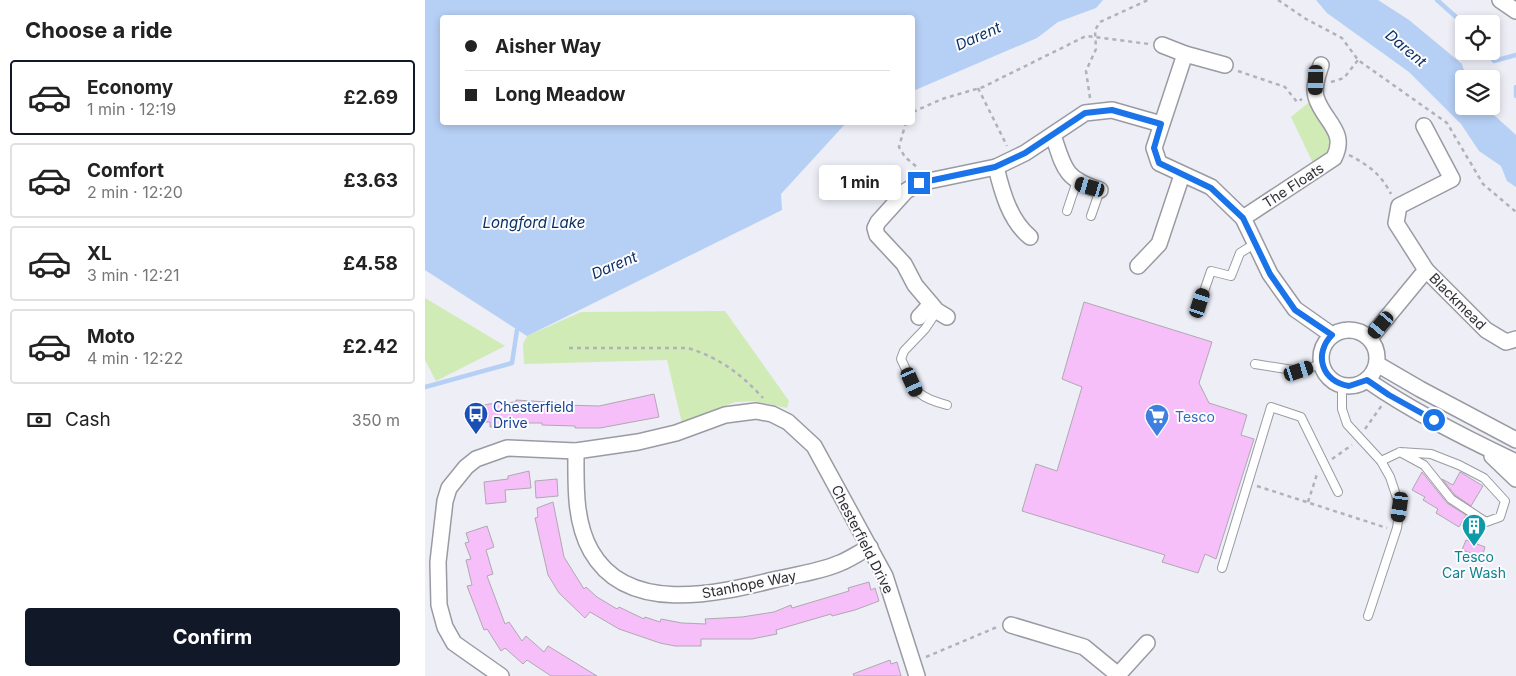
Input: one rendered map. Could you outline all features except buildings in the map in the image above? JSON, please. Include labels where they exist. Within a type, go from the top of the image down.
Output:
[{"type":"street","points":[[1500,0],[1516,11]]},
{"type":"street","points":[[1161,45],[1225,65]]},
{"type":"street","points":[[1185,54],[1154,148],[1159,163],[1182,175],[1198,180],[1211,188],[1243,218],[1270,274],[1295,310],[1332,335]]},
{"type":"street","points":[[1321,65],[1316,80],[1316,96],[1340,139],[1339,149]]},
{"type":"street","points":[[919,317],[938,311],[915,285],[904,264],[877,235],[875,228],[882,216],[906,191],[930,179],[954,177],[995,167],[1053,135],[1085,113],[1112,110],[1161,124]]},
{"type":"street","points":[[1399,206],[1452,179],[1424,126]]},
{"type":"street","points":[[1053,135],[1063,165],[1077,181],[1100,190]]},
{"type":"street","name":"The Floats","points":[[1243,218],[1334,158],[1339,149]]},
{"type":"street","points":[[995,167],[1002,193],[1019,228],[1030,237]]},
{"type":"street","points":[[1138,266],[1164,246],[1182,175]]},
{"type":"street","name":"Blackmead","points":[[1399,206],[1397,223],[1426,270],[1486,330],[1507,342],[1516,339]]},
{"type":"street","name":"Blackmead","points":[[1370,338],[1426,270]]},
{"type":"street","points":[[1342,330],[1352,330],[1370,338],[1376,348],[1377,364],[1367,380],[1353,386],[1342,385],[1330,378],[1322,364],[1322,350],[1332,335],[1342,330]]},
{"type":"street","points":[[1377,364],[1516,440]]},
{"type":"street","points":[[1367,380],[1389,395],[1479,445],[1516,462]]},
{"type":"street","name":"Chesterfield Drive","points":[[501,676],[454,643],[445,627],[439,606],[438,584],[445,501],[449,488],[466,467],[476,459],[493,451],[507,448],[576,451],[676,433],[725,415],[743,411],[772,414],[800,431],[814,446],[885,576],[915,669]]},
{"type":"street","points":[[1479,445],[1516,478]]},
{"type":"street","name":"Stanhope Way","points":[[576,451],[576,491],[585,540],[605,569],[635,588],[649,592],[690,595],[737,589],[840,563],[870,547]]},
{"type":"street","points":[[1011,625],[1085,647],[1117,675],[1147,643]]},
{"type":"lane","points":[[1067,211],[1077,181]]},
{"type":"lane","points":[[1091,216],[1100,190]]},
{"type":"lane","points":[[1200,303],[1211,271],[1231,276],[1240,253],[1256,243]]},
{"type":"lane","points":[[938,311],[925,330],[904,351],[901,358],[917,393],[927,400],[947,405]]},
{"type":"lane","points":[[1255,364],[1299,371],[1322,364]]},
{"type":"lane","points":[[1342,385],[1342,409],[1347,424],[1381,461],[1390,478],[1400,507],[1396,531],[1369,616]]},
{"type":"lane","points":[[1222,568],[1271,407],[1301,417],[1338,492]]},
{"type":"lane","points":[[1381,461],[1400,452],[1431,454],[1459,464],[1483,478],[1505,500],[1500,517],[1486,522],[1451,499],[1424,465],[1400,452]]},
{"type":"path","points":[[1095,112],[1089,96],[1086,71],[1096,49],[1095,30],[1100,22],[1148,0]]},
{"type":"path","points":[[1225,65],[1285,87],[1297,102],[1316,96],[1327,84],[1344,78],[1358,60],[1342,38],[1306,19],[1278,0]]},
{"type":"path","points":[[915,111],[942,99],[978,88],[1086,36],[1161,45]]},
{"type":"path","points":[[978,88],[1013,158]]},
{"type":"path","points":[[905,125],[899,147],[905,157],[930,179]]},
{"type":"path","points":[[1339,149],[1369,165],[1384,180],[1399,206]]},
{"type":"path","points":[[569,348],[688,348],[726,364],[745,378],[767,402],[772,414]]},
{"type":"path","points":[[1248,483],[1396,531]]},
{"type":"path","points":[[915,669],[997,627],[1011,625]]},
{"type":"green space","points":[[1313,99],[1339,145],[1313,163],[1291,117]]},
{"type":"green space","points":[[425,298],[505,346],[436,381],[425,360]]},
{"type":"green space","points":[[725,311],[789,401],[787,408],[753,401],[735,402],[682,423],[667,360],[524,364],[523,344],[527,336],[581,312]]},
{"type":"water","name":"Longford Lake","points":[[425,0],[1103,0],[1096,8],[1058,22],[1037,38],[915,90],[915,15],[440,15],[440,125],[844,125],[781,194],[782,210],[527,336],[425,270]]},
{"type":"water","points":[[1316,0],[1378,0],[1409,20],[1462,64],[1464,70],[1455,70],[1455,115],[1494,115],[1516,135],[1516,187],[1507,181],[1501,166],[1479,151],[1461,124],[1409,72],[1327,13]]},
{"type":"waterway","points":[[1437,0],[1455,16]]},
{"type":"waterway","points":[[1500,59],[1516,55]]},
{"type":"waterway","points":[[1493,60],[1498,60]]},
{"type":"waterway","points":[[1516,87],[1516,96]]},
{"type":"waterway","name":"Darent","points":[[425,387],[512,363],[517,330]]},
{"type":"place","name":"Chesterfield Drive","points":[[476,435]]},
{"type":"place","name":"Tesco","points":[[1157,437]]},
{"type":"place","name":"Tesco Car Wash","points":[[1474,547]]},
{"type":"route","points":[[919,183],[930,179],[954,177],[995,167],[1025,153],[1085,113],[1112,110],[1161,124],[1154,148],[1159,163],[1182,175],[1198,180],[1211,188],[1243,218],[1270,274],[1295,310],[1332,335],[1324,345],[1321,355],[1324,371],[1330,378],[1342,385],[1349,386],[1367,380],[1389,395],[1434,420]]}]
